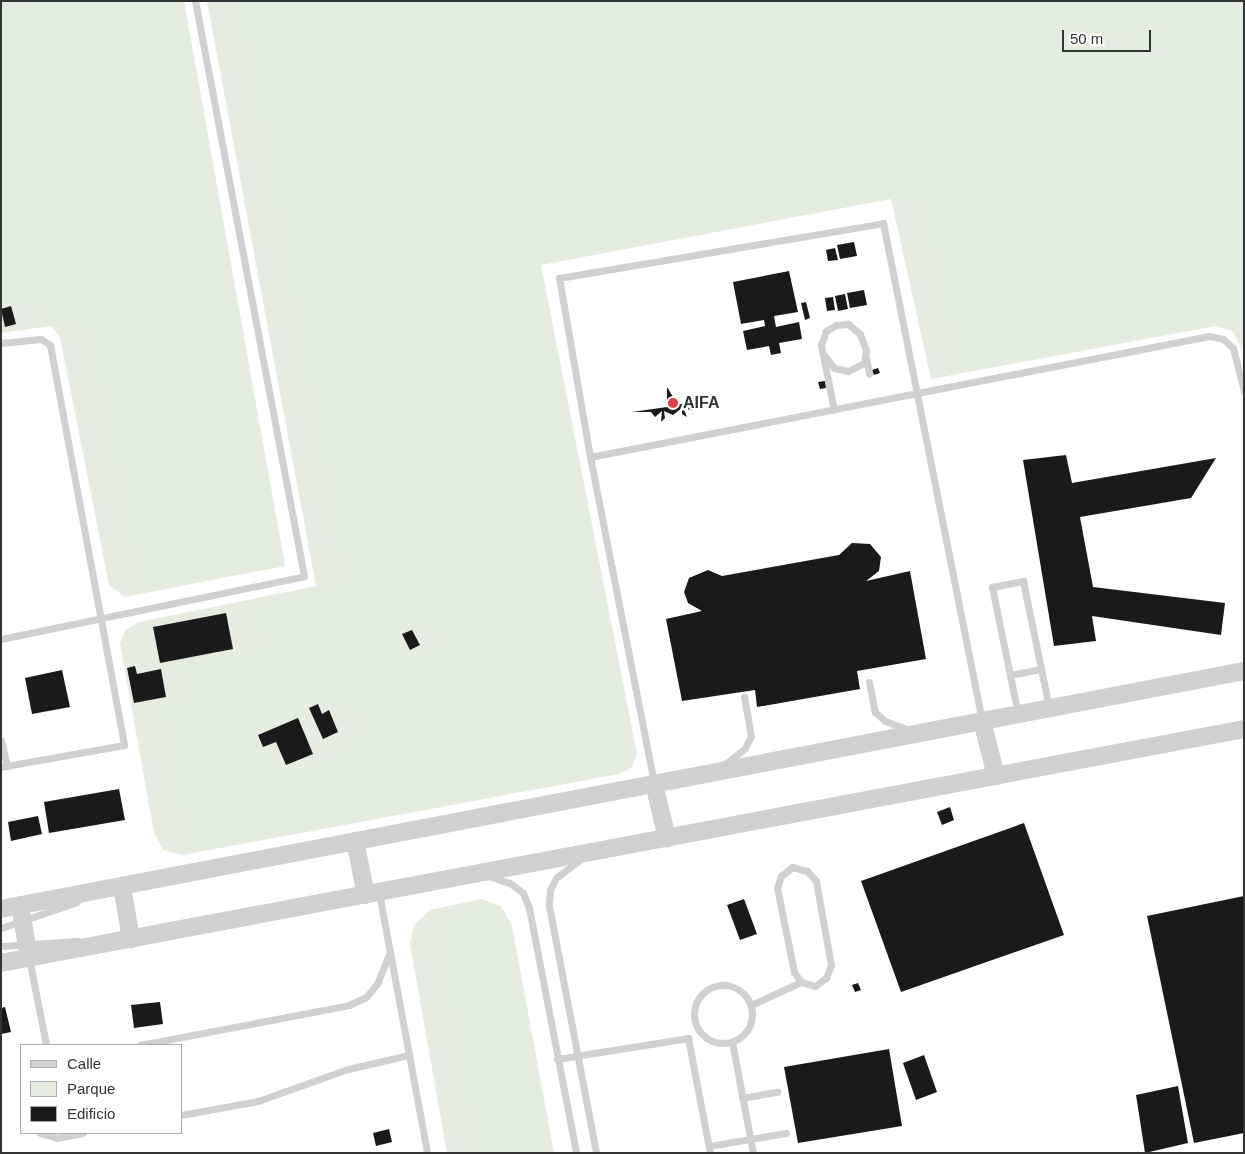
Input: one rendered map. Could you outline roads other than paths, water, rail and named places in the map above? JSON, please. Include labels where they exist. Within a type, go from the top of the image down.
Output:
[{"type":"street","points":[[1,909],[21,913],[122,886],[1244,671]]},
{"type":"street","points":[[982,722],[996,776]]},
{"type":"street","points":[[1,963],[28,951],[131,939],[1244,729]]},
{"type":"street","points":[[654,784],[667,838]]},
{"type":"street","points":[[356,841],[372,894]]},
{"type":"street","points":[[122,886],[131,939]]},
{"type":"street","points":[[21,913],[28,951]]},
{"type":"lane","points":[[1,639],[304,576],[194,1]]},
{"type":"lane","points":[[654,784],[590,457],[559,278],[883,223],[982,722]]},
{"type":"lane","points":[[834,410],[822,345],[826,331],[836,324],[848,324],[860,334],[869,374]]},
{"type":"lane","points":[[590,457],[1209,336],[1223,339],[1233,348],[1244,390]]},
{"type":"lane","points":[[1,343],[41,339],[50,345],[124,745],[4,766],[1,740]]},
{"type":"lane","points":[[824,355],[834,368],[842,371],[856,370],[866,357]]},
{"type":"lane","points":[[1019,714],[992,587],[1023,581],[1049,708]]},
{"type":"lane","points":[[1010,675],[1041,669]]},
{"type":"lane","points":[[869,682],[875,712],[885,721],[919,733]]},
{"type":"lane","points":[[715,772],[745,748],[751,736],[744,696]]},
{"type":"lane","points":[[592,852],[556,878],[550,890],[550,906],[596,1153]]},
{"type":"lane","points":[[751,1005],[802,982],[816,986],[826,978],[831,965],[816,881],[807,871],[792,868],[781,876],[777,888],[794,972],[802,982]]},
{"type":"lane","points":[[478,873],[510,883],[523,893],[529,908],[576,1153]]},
{"type":"lane","points":[[372,894],[390,952],[427,1153]]},
{"type":"lane","points":[[1,928],[21,913]]},
{"type":"lane","points":[[1,946],[28,951],[46,1044]]},
{"type":"lane","points":[[145,1044],[350,1005],[366,997],[377,984],[390,952]]},
{"type":"lane","points":[[714,986],[732,986],[747,996],[751,1005],[751,1023],[740,1038],[732,1042],[712,1041],[697,1027],[694,1008],[705,990],[714,986]]},
{"type":"lane","points":[[558,1059],[688,1038],[697,1027]]},
{"type":"lane","points":[[688,1038],[710,1149],[750,1139],[786,1133]]},
{"type":"lane","points":[[732,1042],[753,1153]]},
{"type":"lane","points":[[182,1115],[258,1101],[348,1069],[409,1054]]},
{"type":"lane","points":[[742,1098],[777,1092]]},
{"type":"lane","points":[[43,1134],[57,1138],[78,1134]]},
{"type":"place","name":"AIFA","points":[[673,403]]}]
